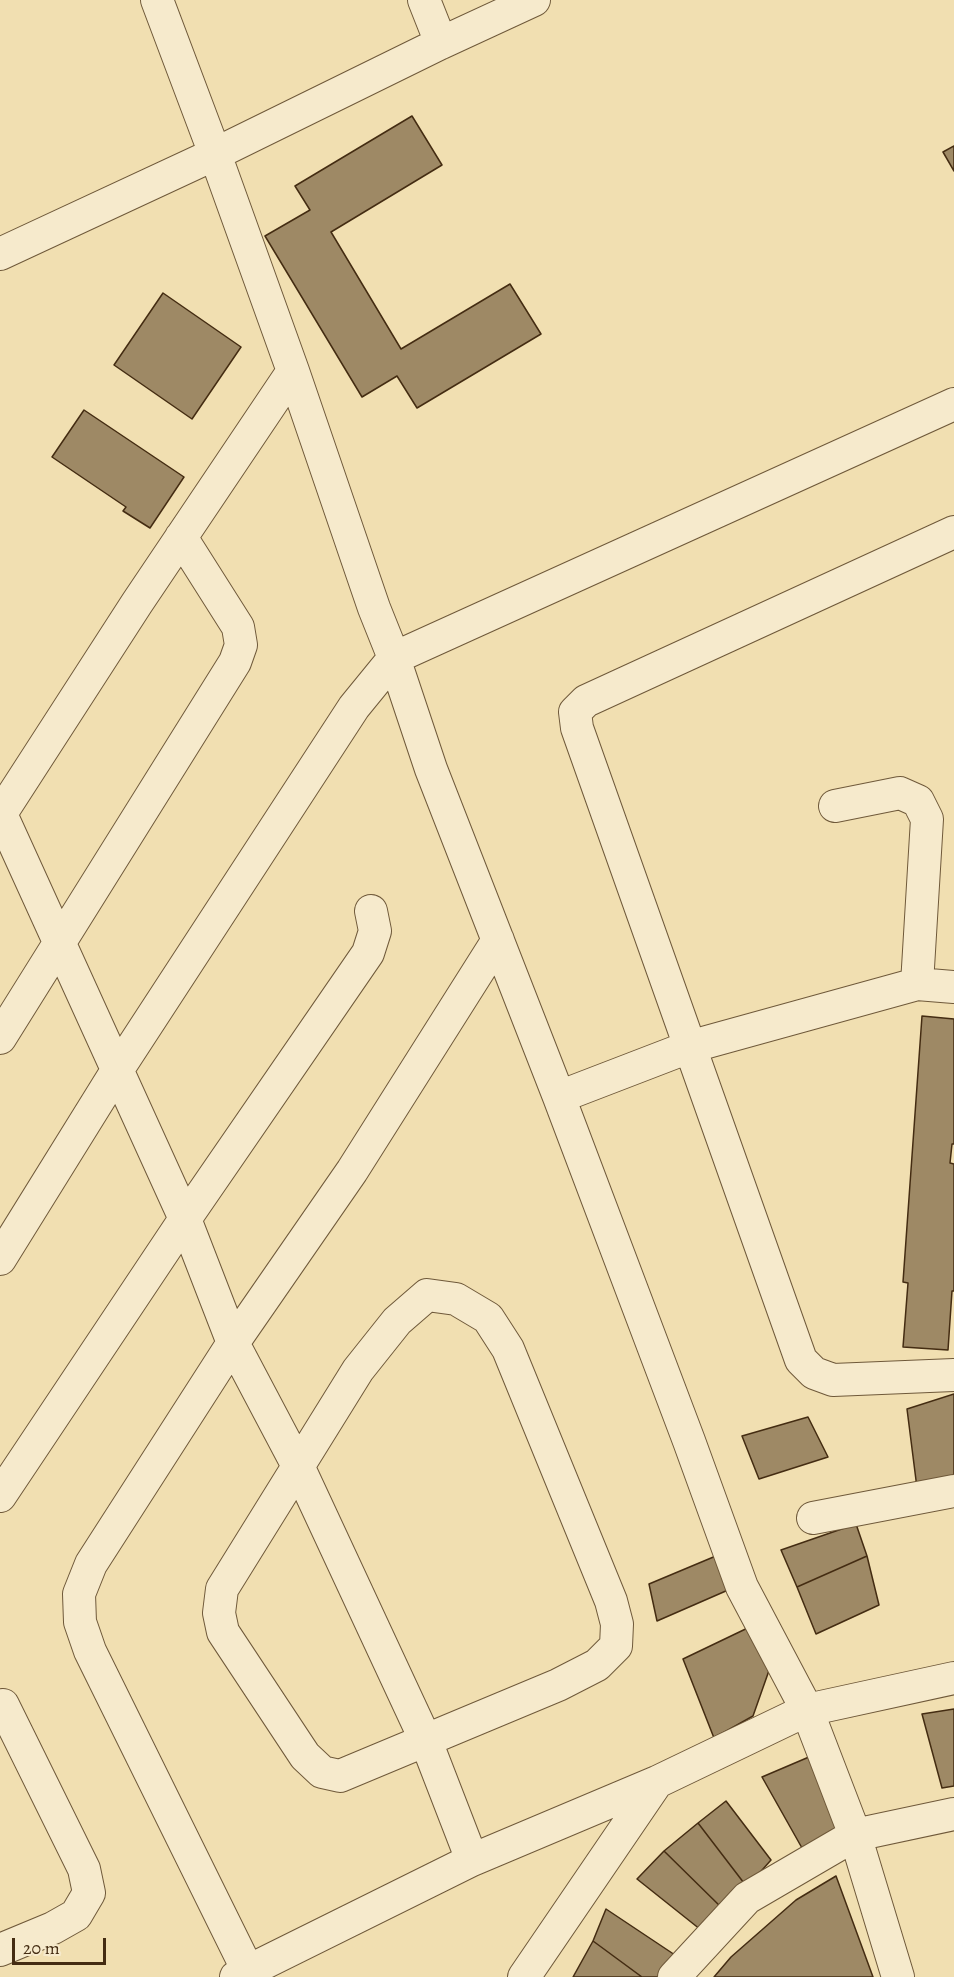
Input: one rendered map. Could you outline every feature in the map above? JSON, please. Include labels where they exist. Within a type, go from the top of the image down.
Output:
[{"type":"street","points":[[157,0],[293,371],[374,608],[394,658],[430,769],[559,1097],[742,1587],[807,1710],[855,1835],[898,1977]]},
{"type":"street","points":[[424,0],[441,44]]},
{"type":"street","points":[[0,254],[215,154],[534,0]]},
{"type":"street","points":[[293,371],[181,537],[0,814],[185,1218],[233,1343],[299,1468],[426,1741],[472,1860]]},
{"type":"street","points":[[0,1259],[118,1069],[354,707],[394,658],[954,404]]},
{"type":"street","points":[[954,532],[586,701],[575,712],[577,728],[801,1360],[814,1373],[833,1380],[954,1375]]},
{"type":"street","points":[[0,1038],[235,662],[241,645],[238,627],[181,537]]},
{"type":"street","points":[[835,806],[900,793],[918,801],[927,819],[917,984]]},
{"type":"street","points":[[0,1496],[185,1218],[368,953],[375,931],[371,911]]},
{"type":"street","points":[[498,939],[352,1171],[233,1343],[91,1564],[79,1594],[80,1622],[90,1652],[245,1975],[472,1860],[657,1782],[807,1710],[954,1678]]},
{"type":"street","points":[[559,1097],[689,1047],[917,984],[954,987]]},
{"type":"street","points":[[428,1295],[456,1299],[488,1318],[508,1349],[611,1601],[617,1624],[616,1646],[597,1665],[558,1685],[340,1776],[322,1772],[305,1756],[223,1632],[219,1613],[222,1589],[299,1468],[358,1370],[397,1321],[428,1295]]},
{"type":"street","points":[[813,1518],[954,1491]]},
{"type":"street","points":[[0,1950],[53,1928],[76,1915],[89,1893],[84,1869],[3,1705]]},
{"type":"street","points":[[524,1977],[657,1782]]},
{"type":"street","points":[[674,1977],[747,1899],[855,1835],[954,1814]]},
{"type":"building","points":[[412,116],[442,165],[331,232],[401,349],[510,284],[541,334],[417,408],[397,376],[362,397],[265,236],[310,210],[295,186]]},
{"type":"building","points":[[954,146],[954,171],[943,152]]},
{"type":"building","points":[[163,293],[241,347],[192,419],[114,365]]},
{"type":"building","points":[[84,410],[184,477],[150,528],[123,511],[126,507],[52,457]]},
{"type":"building","points":[[922,1016],[954,1019],[954,1144],[952,1144],[950,1163],[954,1164],[954,1291],[952,1291],[948,1350],[903,1347],[908,1283],[903,1282]]},
{"type":"building","points":[[954,1394],[954,1478],[917,1488],[907,1409]]},
{"type":"building","points":[[808,1417],[828,1457],[759,1479],[742,1436]]},
{"type":"building","points":[[856,1524],[867,1556],[797,1587],[781,1550]]},
{"type":"building","points":[[723,1553],[735,1587],[657,1621],[649,1584]]},
{"type":"building","points":[[867,1556],[879,1605],[816,1634],[797,1587]]},
{"type":"building","points":[[756,1624],[772,1662],[753,1716],[714,1738],[683,1659]]},
{"type":"building","points":[[954,1709],[954,1786],[942,1788],[922,1714]]},
{"type":"building","points":[[816,1754],[838,1829],[802,1848],[762,1777]]},
{"type":"building","points":[[726,1801],[771,1860],[747,1887],[698,1823]]},
{"type":"building","points":[[698,1823],[747,1887],[724,1910],[664,1851]]},
{"type":"building","points":[[664,1851],[724,1910],[701,1930],[637,1879]]},
{"type":"building","points":[[836,1876],[873,1977],[714,1977],[731,1957],[796,1900]]},
{"type":"building","points":[[606,1909],[675,1955],[659,1977],[642,1977],[593,1941]]},
{"type":"building","points":[[593,1941],[642,1977],[573,1977]]}]
